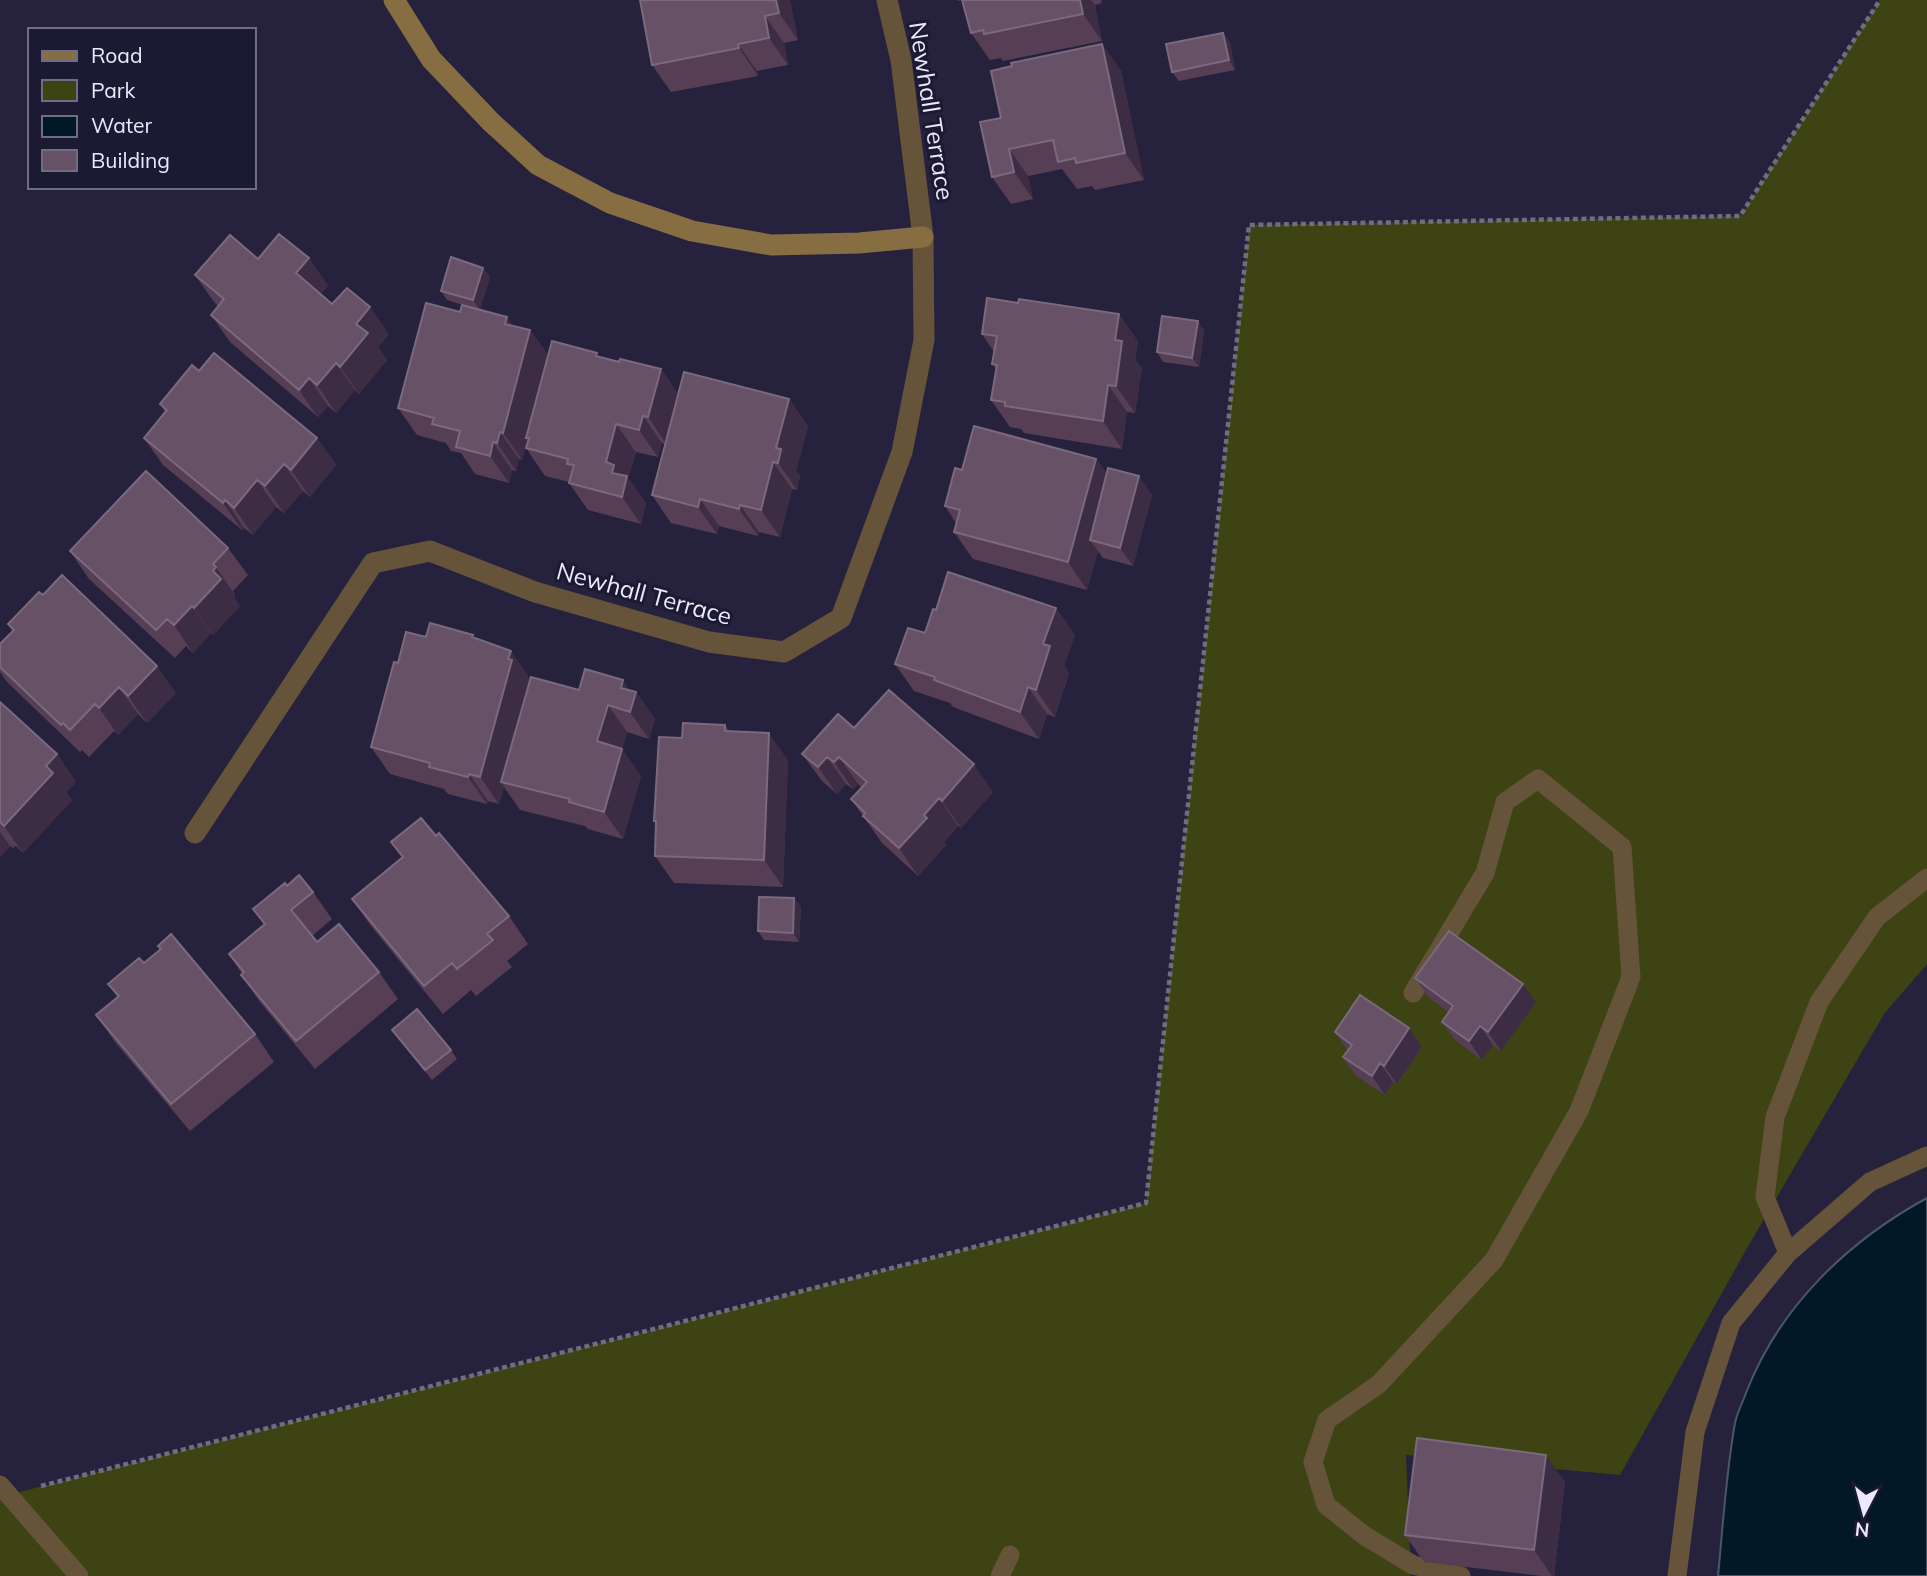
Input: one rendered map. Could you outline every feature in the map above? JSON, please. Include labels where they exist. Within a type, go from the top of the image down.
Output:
[{"type":"street","points":[[394,0],[431,59],[491,122],[538,165],[610,203],[692,230],[771,245],[859,243],[923,237]]},
{"type":"street","name":"Newhall Terrace","points":[[195,832],[373,562],[430,551],[535,592],[709,642],[784,652],[841,618],[902,452],[925,340],[923,237],[901,61],[887,0]]},
{"type":"lane","points":[[1413,993],[1485,873],[1505,802],[1538,779],[1622,847],[1631,977],[1579,1111],[1494,1260],[1380,1384],[1326,1420],[1313,1462],[1326,1506],[1365,1536],[1413,1565],[1461,1576]]},
{"type":"lane","points":[[1788,1253],[1765,1197],[1775,1116],[1819,1002],[1877,917],[1927,878]]},
{"type":"lane","points":[[1677,1576],[1695,1432],[1731,1323],[1788,1253],[1871,1182],[1927,1156]]},
{"type":"lane","points":[[4,1490],[79,1576]]},
{"type":"lane","points":[[1000,1576],[1010,1555]]},
{"type":"path","points":[[4,1490],[1146,1203],[1249,225],[1740,216],[1880,0]]},
{"type":"green space","points":[[1880,0],[1927,0],[1927,964],[1884,1014],[1746,1250],[1620,1475],[1406,1455],[1411,1576],[0,1576],[0,1497],[1146,1203],[1249,225],[1740,216]]},
{"type":"water","points":[[1927,1198],[1927,1576],[1718,1576],[1735,1423],[1760,1362],[1777,1332],[1819,1279],[1870,1235]]},
{"type":"building","points":[[640,0],[776,0],[779,13],[765,16],[769,38],[738,44],[739,48],[652,65]]},
{"type":"building","points":[[962,0],[1080,0],[1083,14],[984,34],[983,30],[971,33]]},
{"type":"building","points":[[1223,33],[1229,60],[1172,72],[1166,44]]},
{"type":"building","points":[[1102,44],[1125,153],[1076,163],[1075,158],[1058,162],[1053,140],[1009,149],[1014,172],[992,177],[980,122],[1001,118],[991,71],[1012,66],[1011,63]]},
{"type":"building","points":[[279,234],[309,258],[296,273],[332,304],[347,288],[370,307],[356,324],[368,333],[340,367],[336,363],[317,385],[309,378],[299,390],[211,315],[224,299],[195,275],[230,235],[258,259]]},
{"type":"building","points":[[451,257],[483,268],[473,300],[441,291]]},
{"type":"building","points":[[987,298],[1018,303],[1019,299],[1119,314],[1115,340],[1122,341],[1116,386],[1108,385],[1103,421],[1005,406],[1005,402],[991,400],[997,365],[992,364],[997,336],[982,334]]},
{"type":"building","points":[[426,303],[460,312],[462,305],[507,317],[505,324],[530,330],[503,433],[500,432],[497,443],[493,442],[490,456],[456,447],[460,431],[432,424],[434,418],[398,408]]},
{"type":"building","points":[[1162,316],[1198,321],[1192,358],[1157,352]]},
{"type":"building","points":[[552,341],[619,362],[620,359],[661,369],[648,417],[643,416],[639,430],[616,424],[606,462],[614,465],[612,473],[627,476],[622,497],[569,483],[574,465],[567,464],[568,459],[526,448],[529,438],[526,438]]},
{"type":"building","points":[[214,353],[317,438],[291,470],[284,464],[265,486],[257,480],[234,508],[225,500],[223,503],[144,438],[167,410],[160,404],[192,365],[199,371]]},
{"type":"building","points":[[684,372],[789,399],[776,448],[781,449],[778,463],[773,462],[761,510],[740,505],[739,509],[700,499],[698,507],[652,495]]},
{"type":"building","points":[[974,426],[1096,459],[1068,562],[954,532],[960,510],[945,506],[955,468],[962,470]]},
{"type":"building","points":[[1108,468],[1139,476],[1120,548],[1090,540]]},
{"type":"building","points":[[146,471],[228,548],[213,564],[216,567],[213,571],[221,579],[174,625],[167,619],[156,630],[70,551]]},
{"type":"building","points":[[948,572],[1056,608],[1043,644],[1050,646],[1036,690],[1028,687],[1020,712],[934,680],[935,677],[895,664],[908,628],[925,633],[933,609],[936,610]]},
{"type":"building","points":[[62,575],[157,666],[128,696],[119,687],[99,708],[95,704],[70,730],[63,723],[61,725],[0,667],[0,644],[14,630],[8,624],[39,592],[43,595]]},
{"type":"building","points":[[430,623],[473,635],[472,637],[511,651],[508,659],[512,660],[480,777],[469,774],[468,777],[429,767],[430,763],[371,747],[394,662],[398,663],[406,632],[426,637]]},
{"type":"building","points":[[585,669],[623,680],[621,688],[636,692],[630,712],[608,705],[597,741],[622,749],[604,812],[569,802],[570,799],[501,782],[531,677],[579,690]]},
{"type":"building","points":[[889,690],[974,764],[942,801],[939,798],[924,815],[927,818],[899,848],[863,816],[865,813],[851,799],[867,782],[839,757],[834,762],[827,757],[818,767],[802,754],[838,714],[854,728]]},
{"type":"building","points":[[0,702],[57,754],[46,766],[53,773],[4,826],[0,822]]},
{"type":"building","points":[[683,723],[725,725],[725,731],[769,733],[764,860],[655,856],[654,821],[659,737],[682,738]]},
{"type":"building","points":[[421,818],[436,836],[439,833],[509,916],[487,934],[493,940],[457,969],[452,963],[424,986],[352,899],[403,857],[391,842]]},
{"type":"building","points":[[299,875],[313,892],[291,910],[317,942],[339,924],[379,972],[296,1041],[241,975],[244,972],[229,954],[265,924],[253,909]]},
{"type":"building","points":[[759,897],[794,898],[793,933],[758,931]]},
{"type":"building","points":[[1449,931],[1523,984],[1488,1032],[1480,1026],[1469,1041],[1442,1022],[1453,1006],[1415,978]]},
{"type":"building","points":[[171,934],[255,1034],[171,1104],[96,1015],[119,996],[108,984],[139,958],[144,963],[161,949],[158,946]]},
{"type":"building","points":[[1360,995],[1409,1028],[1384,1066],[1380,1063],[1372,1076],[1343,1057],[1352,1045],[1335,1032]]},
{"type":"building","points":[[417,1009],[451,1050],[425,1070],[392,1030]]},
{"type":"building","points":[[1417,1438],[1546,1455],[1534,1550],[1405,1535]]}]
